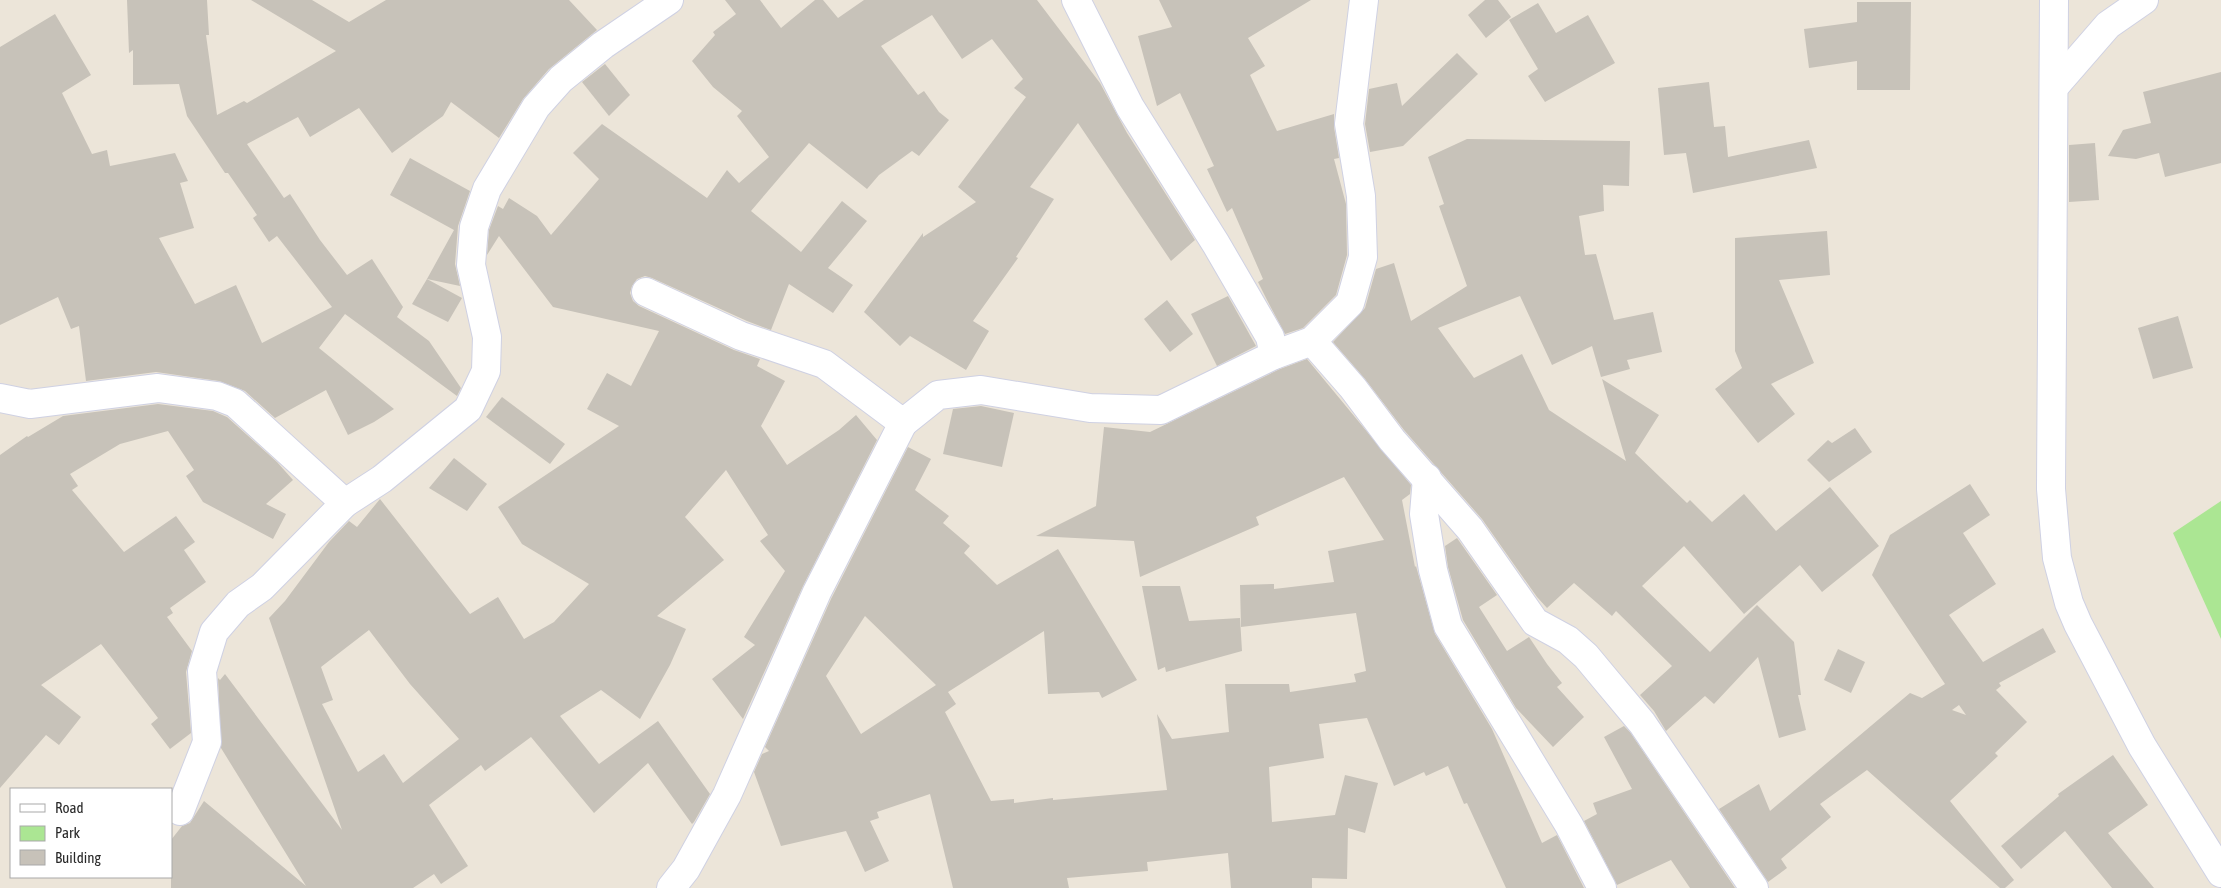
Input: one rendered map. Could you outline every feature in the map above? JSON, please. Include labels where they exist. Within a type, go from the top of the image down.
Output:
[{"type":"street","points":[[180,812],[207,742],[207,718],[202,694],[202,671],[214,632],[238,604],[262,587],[345,503],[382,479],[468,409],[486,371],[487,337],[471,265],[474,227],[487,189],[536,107],[561,79],[603,44],[670,0]]},
{"type":"street","points":[[1076,0],[1130,107],[1216,244],[1270,337],[1274,355]]},
{"type":"street","points":[[671,888],[686,869],[728,795],[817,592],[903,423],[938,395],[981,390],[1090,408],[1162,410],[1274,355],[1312,341],[1350,303],[1363,257],[1361,196],[1349,124],[1364,0]]},
{"type":"street","points":[[2054,0],[2055,86],[2051,489],[2056,558],[2069,603],[2104,676],[2142,746],[2221,873]]},
{"type":"street","points":[[2055,86],[2108,25],[2144,0]]},
{"type":"street","points":[[646,292],[741,336],[824,364],[903,423]]},
{"type":"street","points":[[1312,341],[1353,388],[1392,440],[1470,529],[1535,622],[1563,636],[1586,656],[1636,716],[1754,888]]},
{"type":"street","points":[[0,398],[30,404],[158,388],[217,396],[235,403],[345,503]]},
{"type":"street","points":[[1427,478],[1424,514],[1434,570],[1448,626],[1569,825],[1602,888]]},
{"type":"green space","points":[[2221,501],[2221,639],[2173,533]]},
{"type":"building","points":[[127,0],[207,0],[209,35],[206,35],[217,115],[244,101],[247,103],[336,51],[251,0],[312,0],[349,22],[386,0],[569,0],[597,30],[549,69],[523,99],[499,138],[451,102],[443,116],[392,153],[359,108],[310,137],[298,117],[247,144],[284,198],[290,194],[320,240],[347,275],[372,259],[403,307],[397,317],[429,341],[461,388],[457,396],[345,314],[319,348],[394,409],[348,435],[326,390],[275,418],[245,391],[219,381],[156,372],[86,381],[79,326],[71,329],[58,297],[0,325],[0,47],[55,14],[91,75],[62,93],[92,154],[107,150],[110,166],[175,153],[188,181],[180,183],[194,228],[159,238],[195,304],[236,285],[262,343],[332,307],[277,236],[269,242],[253,218],[257,215],[228,173],[225,173],[187,116],[179,84],[133,85],[133,50],[129,53]]},
{"type":"building","points":[[725,0],[760,0],[781,28],[815,0],[823,0],[838,18],[864,0],[1037,0],[1100,83],[1127,133],[1195,240],[1171,261],[1078,123],[1030,187],[1054,199],[1016,257],[1018,258],[973,321],[989,331],[966,370],[910,336],[900,346],[864,312],[923,233],[923,237],[976,202],[958,187],[1026,97],[1014,88],[1023,79],[992,39],[962,59],[932,15],[881,46],[918,95],[924,91],[939,112],[949,120],[919,156],[912,151],[879,175],[867,189],[809,143],[751,211],[801,252],[842,201],[867,221],[828,268],[853,285],[833,313],[789,284],[771,330],[645,276],[637,279],[630,293],[633,301],[639,306],[734,350],[760,359],[757,366],[785,381],[761,426],[787,465],[839,430],[856,415],[877,440],[803,586],[743,719],[712,679],[755,645],[744,637],[785,571],[760,541],[768,535],[726,470],[685,517],[724,560],[657,616],[686,629],[670,665],[640,719],[601,690],[560,716],[599,764],[658,721],[710,794],[694,822],[692,824],[648,763],[594,813],[531,737],[485,771],[481,765],[429,805],[468,866],[441,884],[434,874],[413,888],[171,888],[172,839],[182,826],[190,823],[204,801],[306,886],[221,748],[218,678],[220,680],[225,674],[342,830],[269,618],[285,601],[329,542],[349,521],[357,527],[380,499],[470,614],[498,597],[524,639],[554,622],[589,584],[522,544],[498,507],[619,426],[587,409],[607,373],[631,386],[659,331],[553,307],[499,236],[487,255],[489,230],[498,206],[503,209],[509,198],[537,216],[551,235],[599,179],[573,153],[602,124],[707,198],[727,170],[739,183],[769,157],[737,116],[742,111],[713,87],[692,61],[715,35],[713,32],[736,14]],"holes":[[[369,630],[410,684],[459,739],[403,783],[384,754],[358,772],[322,704],[333,700],[321,667]]]},
{"type":"building","points":[[1159,0],[1311,0],[1248,38],[1265,66],[1250,75],[1277,131],[1334,114],[1339,158],[1334,159],[1346,204],[1347,255],[1336,295],[1303,328],[1285,334],[1267,300],[1258,282],[1263,279],[1232,208],[1227,212],[1207,169],[1214,166],[1180,93],[1157,106],[1138,36],[1172,27]]},
{"type":"building","points":[[1485,0],[1498,0],[1511,17],[1486,38],[1468,15]]},
{"type":"building","points":[[1857,2],[1911,2],[1910,90],[1857,90],[1857,61],[1809,68],[1804,29],[1857,22]]},
{"type":"building","points":[[1538,3],[1556,33],[1588,15],[1615,63],[1545,102],[1528,76],[1538,69],[1509,20]]},
{"type":"building","points":[[1457,53],[1478,74],[1403,146],[1370,152],[1365,124],[1369,89],[1397,83],[1402,106]]},
{"type":"building","points":[[605,64],[630,95],[609,116],[582,82]]},
{"type":"building","points":[[2221,72],[2221,163],[2165,177],[2159,153],[2136,159],[2108,156],[2123,130],[2151,123],[2143,92]]},
{"type":"building","points":[[1709,82],[1714,127],[1725,126],[1728,157],[1809,140],[1817,168],[1693,193],[1686,153],[1664,155],[1658,88]]},
{"type":"building","points":[[1467,139],[1630,141],[1629,186],[1603,185],[1604,211],[1579,216],[1585,255],[1596,254],[1614,320],[1653,312],[1662,352],[1627,360],[1630,369],[1601,377],[1592,346],[1552,365],[1520,296],[1438,328],[1474,378],[1522,354],[1549,410],[1626,461],[1602,379],[1659,415],[1635,453],[1687,503],[1690,500],[1712,522],[1744,494],[1776,531],[1830,487],[1879,546],[1822,592],[1800,565],[1744,614],[1684,546],[1642,586],[1710,652],[1757,605],[1794,642],[1801,695],[1798,695],[1806,730],[1779,738],[1758,657],[1714,704],[1705,696],[1666,731],[1654,711],[1640,695],[1672,666],[1616,611],[1612,616],[1574,583],[1547,608],[1537,597],[1482,519],[1404,430],[1365,379],[1333,342],[1365,308],[1376,269],[1394,263],[1411,321],[1467,286],[1439,206],[1444,204],[1428,157]]},
{"type":"building","points":[[2095,143],[2099,200],[2069,202],[2069,145]]},
{"type":"building","points":[[410,158],[470,191],[458,226],[455,264],[460,286],[427,279],[454,230],[390,195]]},
{"type":"building","points":[[1827,231],[1830,275],[1779,280],[1814,363],[1771,384],[1795,414],[1758,443],[1715,389],[1742,368],[1735,351],[1735,238]]},
{"type":"building","points":[[427,279],[462,298],[448,322],[412,304]]},
{"type":"building","points":[[1228,296],[1256,346],[1217,366],[1191,314]]},
{"type":"building","points":[[1167,300],[1193,334],[1170,352],[1144,319]]},
{"type":"building","points":[[2178,316],[2193,368],[2153,379],[2138,328]]},
{"type":"building","points":[[1307,359],[1411,485],[1410,494],[1402,500],[1415,567],[1435,634],[1492,729],[1542,843],[1557,835],[1584,888],[1506,888],[1467,803],[1464,804],[1448,766],[1426,776],[1424,772],[1394,786],[1367,718],[1319,724],[1324,758],[1269,767],[1272,822],[1335,815],[1345,775],[1378,783],[1365,833],[1348,828],[1347,879],[1312,878],[1312,888],[1231,888],[1228,853],[1147,862],[1148,871],[1067,878],[1069,888],[953,888],[930,794],[877,812],[879,818],[870,821],[889,861],[865,872],[846,831],[781,846],[754,772],[762,754],[769,751],[765,747],[831,599],[908,447],[931,459],[915,490],[949,516],[943,523],[970,546],[964,553],[997,585],[1058,549],[1137,680],[1102,698],[1099,692],[1048,694],[1044,631],[948,692],[956,704],[945,712],[991,801],[1014,799],[1014,803],[1053,798],[1053,800],[1167,790],[1157,714],[1172,739],[1229,732],[1225,684],[1289,684],[1290,692],[1356,682],[1354,674],[1366,671],[1356,613],[1241,627],[1240,585],[1274,584],[1274,589],[1334,582],[1328,551],[1384,540],[1344,477],[1256,517],[1259,525],[1140,577],[1134,541],[1036,536],[1096,506],[1104,427],[1150,432],[1280,369]],"holes":[[[865,616],[936,685],[861,734],[826,676]]]},
{"type":"building","points":[[502,397],[565,444],[550,464],[486,417]]},
{"type":"building","points":[[158,404],[213,411],[227,417],[277,462],[293,480],[266,504],[286,514],[273,539],[203,502],[186,476],[194,470],[168,431],[120,444],[70,474],[78,486],[72,490],[124,552],[176,516],[195,542],[184,550],[206,582],[170,608],[173,613],[167,617],[192,651],[186,672],[191,733],[170,749],[151,724],[158,718],[101,644],[41,685],[81,717],[59,745],[46,735],[0,788],[0,455],[27,436],[63,416]]},
{"type":"building","points":[[981,406],[1014,413],[1002,467],[943,454],[953,409]]},
{"type":"building","points":[[1855,428],[1872,452],[1829,482],[1807,460],[1828,440],[1832,443]]},
{"type":"building","points":[[454,458],[487,484],[467,511],[429,488]]},
{"type":"building","points":[[1970,484],[1990,515],[1963,533],[1996,584],[1949,615],[1983,662],[2043,628],[2056,652],[1999,683],[2001,686],[1996,690],[2027,722],[1995,753],[1998,756],[1950,801],[2014,880],[2005,888],[2000,888],[1867,770],[1820,804],[1831,817],[1781,859],[1787,868],[1768,882],[1719,809],[1759,784],[1770,811],[1910,693],[1922,698],[1945,684],[1872,575],[1890,535]],"holes":[[[1959,705],[1966,715],[1952,710]]]},
{"type":"building","points":[[1457,538],[1497,595],[1479,607],[1507,651],[1529,637],[1562,683],[1557,687],[1584,717],[1553,747],[1516,708],[1463,620],[1448,567],[1445,546]]},
{"type":"building","points":[[1142,586],[1180,586],[1189,621],[1240,618],[1242,651],[1166,672],[1165,667],[1158,670]]},
{"type":"building","points":[[1838,649],[1865,662],[1851,693],[1824,680]]},
{"type":"building","points":[[1624,726],[1630,732],[1735,888],[1690,888],[1671,860],[1617,885],[1584,821],[1597,814],[1593,803],[1632,789],[1604,737]]},
{"type":"building","points":[[2113,755],[2148,805],[2108,833],[2154,888],[2112,888],[2065,831],[2021,869],[2001,846],[2059,796],[2058,794]]}]
